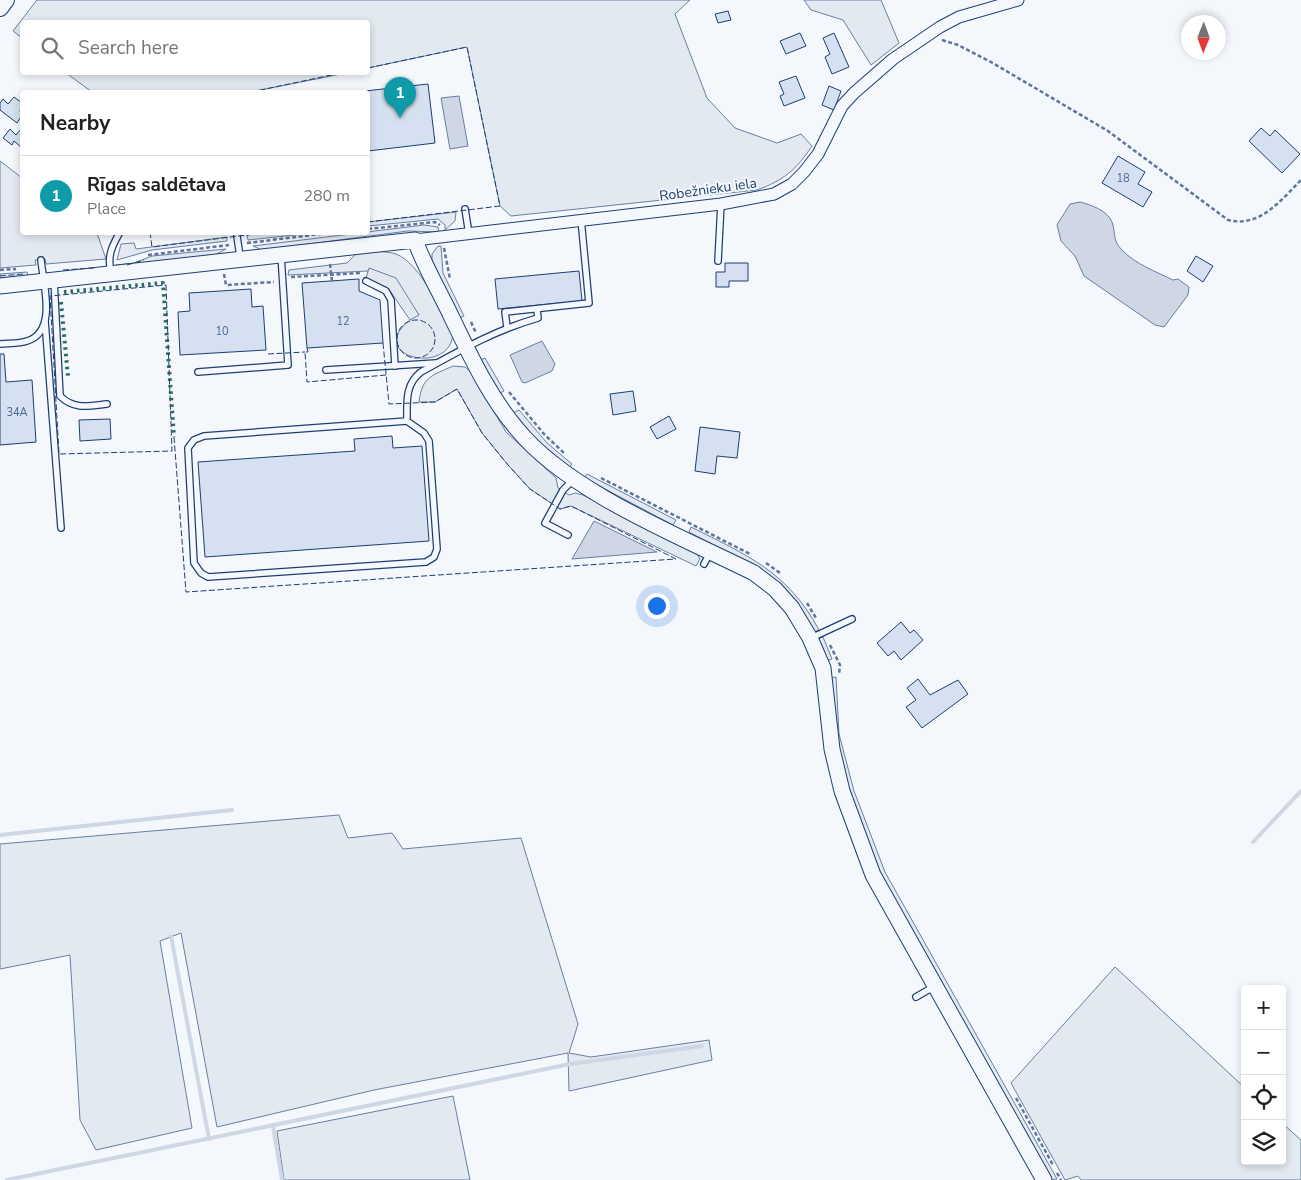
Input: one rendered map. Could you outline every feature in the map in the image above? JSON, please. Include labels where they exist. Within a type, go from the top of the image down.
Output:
[{"type":"main road","points":[[0,8],[6,0]]},
{"type":"street","name":"Robežnieku iela","points":[[415,240],[721,204],[774,194],[792,184],[818,154],[842,106],[854,92],[893,59],[959,17],[1018,0]]},
{"type":"street","points":[[0,286],[415,240],[422,262],[467,348],[499,405],[518,431],[544,456],[574,479],[708,558],[754,573],[775,589],[817,635],[823,668],[832,749],[849,814],[873,875],[1044,1180]]},
{"type":"lane","points":[[718,261],[721,204]]},
{"type":"lane","points":[[465,209],[469,234]]},
{"type":"lane","points":[[507,327],[505,312],[589,303],[581,219]]},
{"type":"lane","points":[[112,274],[109,264],[110,249],[118,235]]},
{"type":"lane","points":[[237,236],[240,260]]},
{"type":"lane","points":[[198,372],[288,365],[281,255]]},
{"type":"lane","points":[[41,260],[49,281],[60,396],[68,404],[86,407],[107,404]]},
{"type":"lane","points":[[49,281],[46,321],[61,528]]},
{"type":"lane","points":[[366,281],[386,291],[391,300],[395,366]]},
{"type":"lane","points":[[407,421],[409,387],[414,378],[480,339],[507,327],[538,318],[537,309]]},
{"type":"lane","points":[[0,344],[27,341],[40,334],[46,321]]},
{"type":"lane","points":[[326,370],[438,363]]},
{"type":"lane","points":[[407,421],[424,432],[430,440],[436,549],[434,557],[426,562],[257,574],[208,577],[200,573],[194,563],[188,448],[194,440],[204,436],[407,421]]},
{"type":"lane","points":[[568,535],[544,523],[563,490],[574,479]]},
{"type":"lane","points":[[817,635],[852,619]]},
{"type":"lane","points":[[916,997],[935,986]]},
{"type":"path","points":[[924,38],[958,44],[1108,131],[1228,220],[1246,222],[1264,215],[1301,180]]},
{"type":"path","points":[[370,229],[435,222],[441,228]]},
{"type":"path","points":[[444,249],[446,266],[452,283]]},
{"type":"path","points":[[329,250],[332,281]]},
{"type":"path","points":[[470,321],[480,339]]},
{"type":"path","points":[[504,386],[544,434],[571,458]]},
{"type":"path","points":[[595,475],[753,556]]},
{"type":"path","points":[[761,560],[781,574]]},
{"type":"path","points":[[802,597],[817,635],[840,665],[840,683]]},
{"type":"path","points":[[1014,1095],[1061,1180]]},
{"type":"shaded area","points":[[37,0],[690,0],[675,14],[707,98],[735,128],[777,143],[801,134],[812,146],[789,173],[757,190],[511,216],[500,206],[467,47],[370,68],[370,20],[22,20]]},
{"type":"shaded area","points":[[804,0],[881,0],[899,43],[871,65],[843,20],[811,10]]},
{"type":"shaded area","points":[[20,22],[20,36],[13,31]]},
{"type":"shaded area","points":[[69,75],[336,75],[261,90],[89,90]]},
{"type":"shaded area","points":[[459,96],[468,146],[450,149],[441,98]]},
{"type":"shaded area","points":[[0,161],[20,176],[20,235],[98,235],[106,259],[46,264],[45,259],[35,260],[36,265],[0,268]]},
{"type":"shaded area","points":[[1080,202],[1098,209],[1110,218],[1117,243],[1127,255],[1173,280],[1178,279],[1189,287],[1188,295],[1164,327],[1155,325],[1084,276],[1075,256],[1061,241],[1057,225],[1070,204]]},
{"type":"shaded area","points":[[456,212],[455,221],[445,230],[445,225],[438,219],[370,226],[370,222]]},
{"type":"shaded area","points":[[424,225],[438,227],[439,232],[408,231],[262,250],[253,246],[343,235],[370,235],[370,232]]},
{"type":"shaded area","points":[[247,235],[294,235],[248,240]]},
{"type":"shaded area","points":[[227,237],[227,241],[152,250],[117,260],[121,244],[134,243],[136,249]]},
{"type":"shaded area","points":[[438,246],[441,246],[443,273],[464,316],[459,318],[432,260],[432,254]]},
{"type":"shaded area","points":[[226,249],[215,255],[117,267],[116,265],[134,263],[152,256]]},
{"type":"shaded area","points":[[377,251],[396,254],[405,259],[414,267],[436,301],[453,334],[448,348],[437,356],[423,358],[410,356],[400,350],[396,340],[402,328],[419,314],[370,268],[368,271],[288,275],[289,270],[347,263],[357,253]]},
{"type":"shaded area","points":[[369,268],[396,278],[419,315],[410,320],[388,288],[366,278]]},
{"type":"shaded area","points":[[27,272],[28,276],[0,278],[0,274]]},
{"type":"shaded area","points":[[542,341],[555,364],[552,371],[525,383],[522,382],[510,355]]},
{"type":"shaded area","points":[[485,358],[504,391],[500,393],[480,360]]},
{"type":"shaded area","points":[[453,366],[465,367],[470,371],[506,432],[556,478],[558,488],[569,495],[575,493],[583,495],[697,554],[700,559],[696,566],[571,506],[560,509],[530,489],[482,433],[457,389],[435,402],[419,402],[425,382],[433,375]]},
{"type":"shaded area","points":[[519,410],[547,443],[572,464],[569,467],[538,441],[513,413]]},
{"type":"shaded area","points":[[587,474],[676,520],[673,525],[584,478]]},
{"type":"shaded area","points":[[594,521],[657,552],[572,559]]},
{"type":"shaded area","points":[[691,527],[748,557],[780,579],[807,610],[819,630],[814,632],[754,566],[689,532]]},
{"type":"shaded area","points":[[823,637],[832,659],[826,661],[817,639]]},
{"type":"shaded area","points":[[836,677],[839,734],[854,791],[885,872],[1057,1179],[1051,1180],[878,871],[844,777],[835,728],[829,678]]},
{"type":"shaded area","points":[[339,815],[348,838],[392,833],[403,849],[521,838],[578,1024],[569,1053],[591,1057],[709,1040],[712,1060],[569,1091],[568,1053],[374,1090],[217,1127],[181,933],[160,941],[192,1128],[96,1150],[80,1120],[70,955],[0,969],[0,844]]},
{"type":"shaded area","points":[[1115,967],[1241,1084],[1241,1165],[1286,1165],[1286,1127],[1301,1140],[1301,1180],[1081,1180],[1078,1176],[1065,1180],[1011,1083]]},
{"type":"shaded area","points":[[453,1096],[470,1180],[284,1180],[277,1131]]},
{"type":"building","points":[[728,11],[731,20],[718,23],[715,14]]},
{"type":"building","points":[[800,33],[806,46],[786,54],[780,41]]},
{"type":"building","points":[[834,33],[849,67],[832,74],[825,57],[830,54],[823,38]]},
{"type":"building","points":[[796,76],[805,98],[784,106],[780,96],[784,94],[779,82]]},
{"type":"building","points":[[428,84],[435,143],[370,151],[370,90]]},
{"type":"building","points":[[829,86],[841,91],[834,110],[822,105]]},
{"type":"building","points":[[14,97],[20,102],[20,118],[17,123],[0,110],[0,103],[3,99],[8,104]]},
{"type":"building","points":[[1261,128],[1270,136],[1275,130],[1300,154],[1282,173],[1249,141]]},
{"type":"building","points":[[10,129],[16,135],[20,130],[20,146],[14,141],[12,145],[3,138]]},
{"type":"building","points":[[1118,156],[1145,172],[1138,184],[1152,192],[1143,207],[1102,183]]},
{"type":"building","points":[[1196,256],[1213,266],[1203,282],[1187,271]]},
{"type":"building","points":[[725,263],[748,263],[748,281],[729,281],[729,287],[716,287],[716,272],[725,272]]},
{"type":"building","points":[[579,271],[582,301],[498,309],[495,279]]},
{"type":"building","points":[[359,279],[359,291],[380,300],[383,343],[307,348],[302,283]]},
{"type":"building","points":[[251,289],[252,307],[263,306],[266,350],[180,355],[178,312],[190,311],[189,293]]},
{"type":"building","points":[[0,354],[4,354],[6,382],[32,380],[36,442],[0,445]]},
{"type":"building","points":[[633,391],[636,411],[613,415],[610,394]]},
{"type":"building","points":[[669,416],[676,429],[657,439],[650,427]]},
{"type":"building","points":[[110,419],[111,439],[80,441],[79,420]]},
{"type":"building","points":[[700,427],[740,432],[737,458],[717,456],[715,474],[695,471]]},
{"type":"building","points":[[392,436],[393,448],[422,446],[429,541],[205,557],[198,462],[355,451],[354,439]]},
{"type":"building","points":[[901,622],[910,633],[914,630],[923,640],[901,660],[894,651],[888,656],[877,643]]},
{"type":"building","points":[[918,679],[930,695],[958,680],[968,694],[922,728],[906,707],[916,700],[907,688]]},
{"type":"waterway","points":[[1253,842],[1301,791]]},
{"type":"waterway","points":[[0,835],[232,810]]},
{"type":"waterway","points":[[171,936],[209,1139]]},
{"type":"waterway","points":[[7,1180],[570,1064],[702,1046]]},
{"type":"waterway","points":[[273,1126],[282,1180]]},
{"type":"hedge","points":[[64,292],[163,283],[174,437]]},
{"type":"hedge","points":[[61,302],[68,377]]},
{"type":"fence","points":[[370,68],[467,47],[500,206],[370,222]]},
{"type":"fence","points":[[260,90],[332,75]]},
{"type":"fence","points":[[150,235],[152,247],[246,235]]},
{"type":"fence","points":[[127,265],[144,260]]},
{"type":"fence","points":[[63,270],[94,268]]},
{"type":"fence","points":[[0,276],[23,274]]},
{"type":"fence","points":[[166,285],[172,451],[59,454],[50,296],[166,285]]},
{"type":"fence","points":[[416,320],[430,325],[435,339],[430,353],[416,358],[402,353],[397,339],[402,325],[416,320]]},
{"type":"fence","points":[[383,343],[389,404],[435,402],[457,389],[482,433],[530,489],[560,509],[571,506],[676,559]]},
{"type":"fence","points":[[307,348],[308,352],[305,352],[307,382],[386,375]]},
{"type":"fence","points":[[268,354],[305,352]]},
{"type":"fence","points":[[174,437],[186,592],[676,559]]},
{"type":"place","name":"Rīgas saldētava","points":[[400,118]]}]
